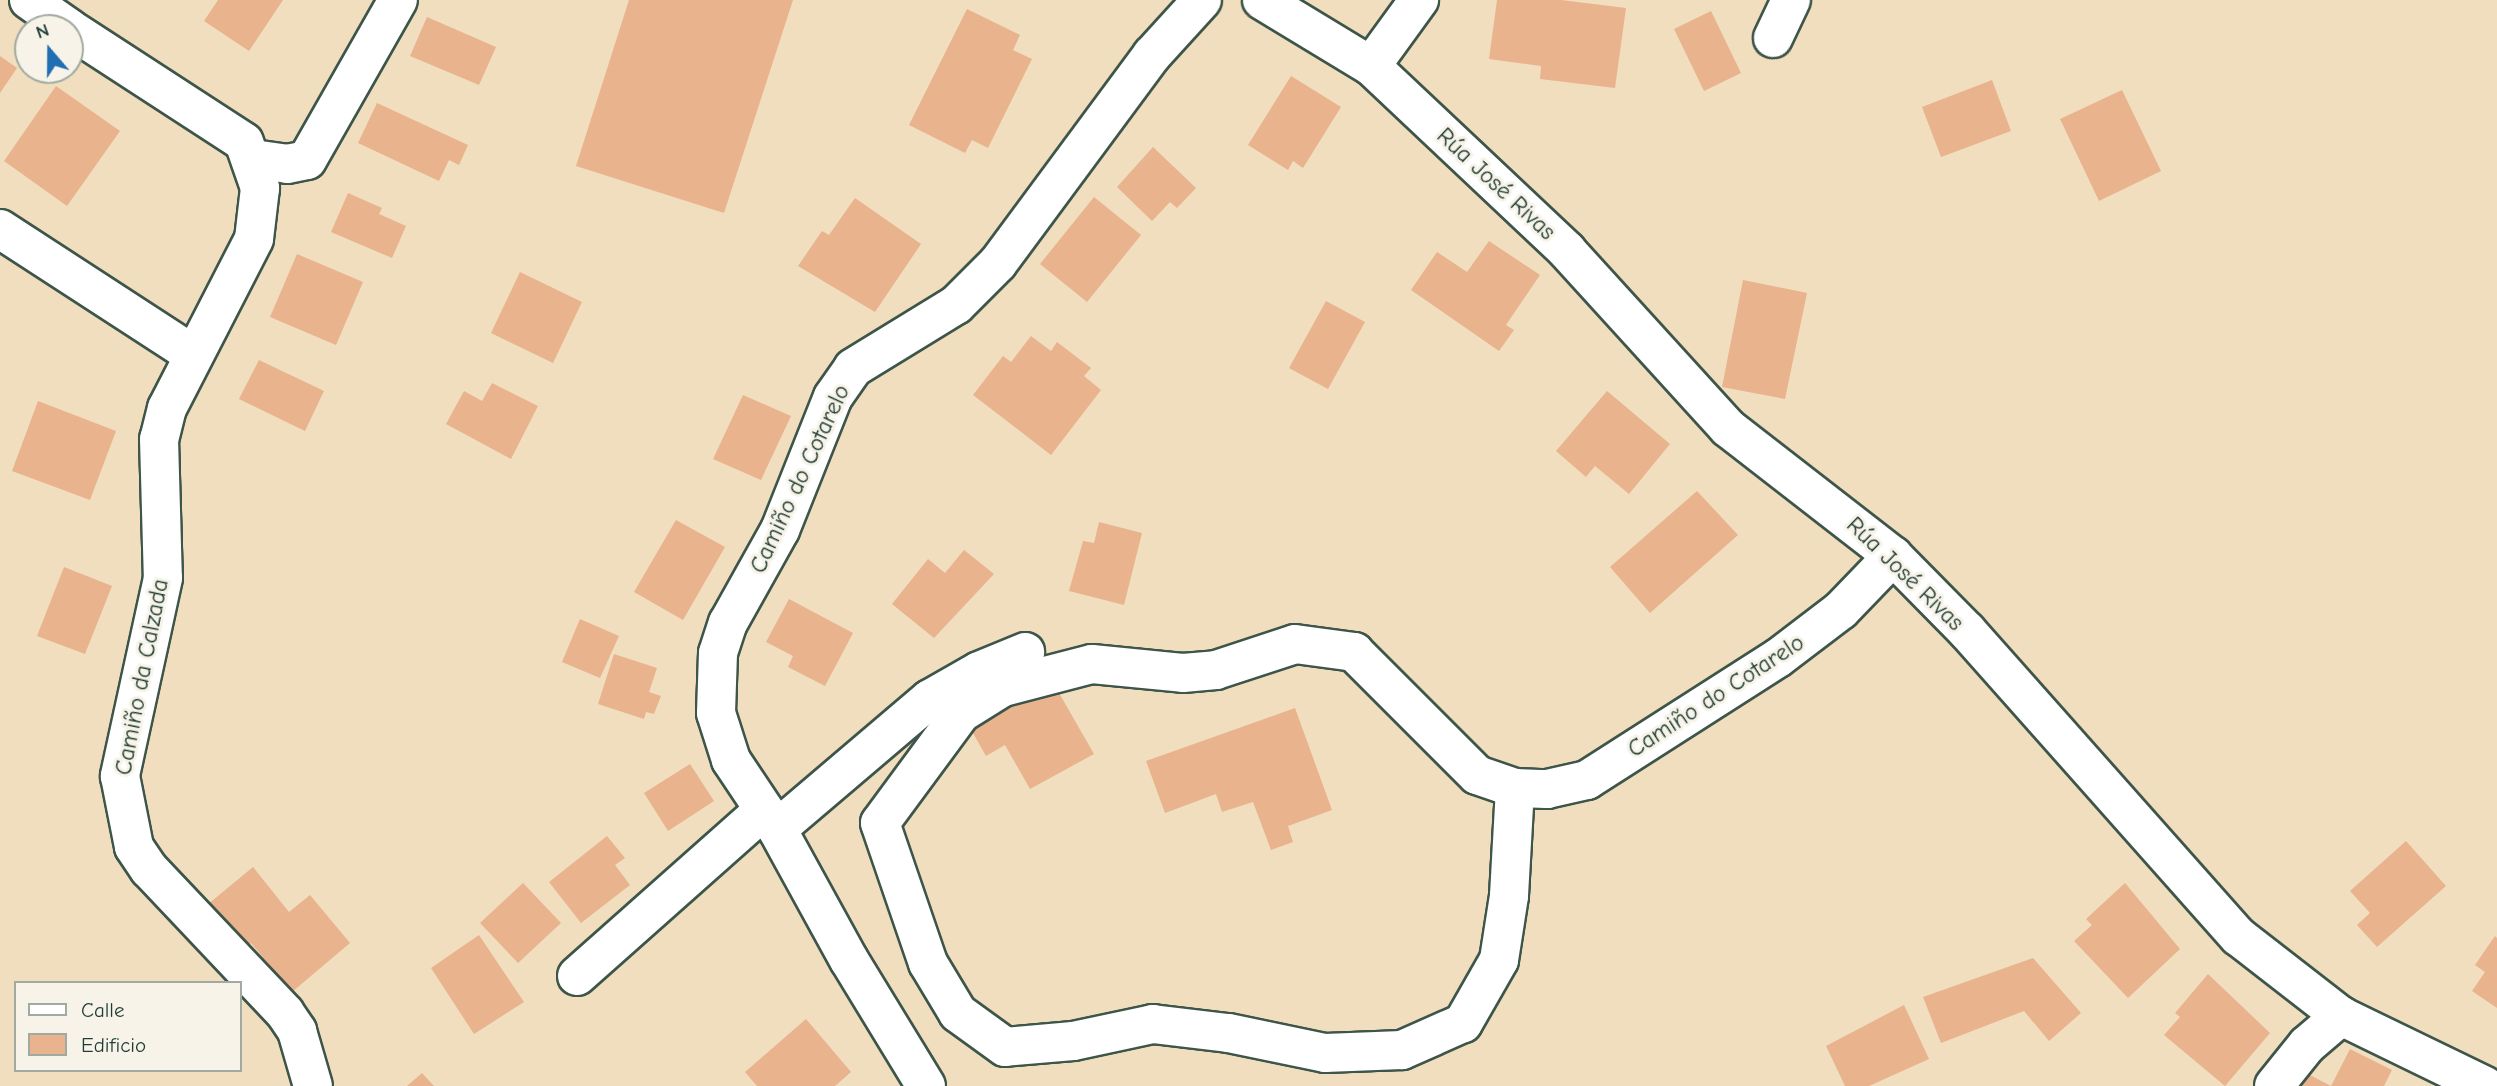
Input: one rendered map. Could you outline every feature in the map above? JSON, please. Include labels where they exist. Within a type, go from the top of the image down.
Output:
[{"type":"street","points":[[29,0],[50,14]]},
{"type":"street","points":[[84,37],[244,142],[253,159],[287,164],[307,160],[398,0]]},
{"type":"street","name":"Camiño do Cotarelo","points":[[926,1086],[849,960],[770,819],[731,760],[716,713],[718,653],[728,623],[780,530],[833,397],[853,368],[956,304],[998,262],[1144,65],[1202,0]]},
{"type":"street","name":"Rúa José Rivas","points":[[1262,0],[1371,66],[1576,261],[1728,428],[1893,556],[1966,631],[2239,937],[2341,1016],[2485,1086]]},
{"type":"street","points":[[1371,66],[1419,0]]},
{"type":"street","points":[[1773,38],[1791,0]]},
{"type":"street","name":"Camiño da Calzada","points":[[253,159],[260,188],[254,239],[167,408],[159,439],[163,578],[120,776],[128,829],[149,869],[285,1013],[297,1031],[313,1086]]},
{"type":"street","points":[[0,229],[194,355]]},
{"type":"street","name":"Camiño do Cotarelo","points":[[1515,788],[1509,896],[1499,960],[1463,1023],[1402,1050],[1325,1053],[1228,1033],[1153,1024],[1073,1041],[1005,1047],[958,1013],[928,963],[880,823],[961,713],[1003,687],[1092,664],[1183,673],[1216,670],[1295,644],[1354,652],[1477,775],[1515,788],[1547,789],[1587,780],[1778,658],[1841,610],[1893,556]]},
{"type":"street","points":[[577,976],[770,819],[930,699],[979,671],[1026,652]]},
{"type":"street","points":[[2274,1086],[2307,1045],[2341,1016]]},
{"type":"building","points":[[218,0],[283,0],[249,51],[204,21]]},
{"type":"building","points":[[629,0],[793,0],[724,213],[576,166]]},
{"type":"building","points":[[1497,0],[1561,0],[1626,8],[1615,88],[1540,79],[1541,66],[1489,59]]},
{"type":"building","points":[[967,9],[1020,35],[1013,50],[1032,59],[988,148],[972,140],[965,153],[909,125]]},
{"type":"building","points":[[1711,11],[1741,73],[1704,91],[1674,29]]},
{"type":"building","points":[[427,17],[496,47],[479,85],[410,56]]},
{"type":"building","points":[[0,56],[14,66],[14,72],[0,93]]},
{"type":"building","points":[[1291,76],[1341,107],[1303,168],[1293,161],[1288,170],[1248,145]]},
{"type":"building","points":[[1992,80],[2011,131],[1941,157],[1922,107]]},
{"type":"building","points":[[56,86],[120,131],[67,206],[4,161]]},
{"type":"building","points":[[2122,90],[2161,171],[2099,201],[2060,119]]},
{"type":"building","points":[[377,103],[468,145],[459,165],[449,160],[439,181],[358,143]]},
{"type":"building","points":[[1153,147],[1196,188],[1177,208],[1170,202],[1152,221],[1117,187]]},
{"type":"building","points":[[348,193],[382,208],[379,214],[406,226],[392,258],[331,232]]},
{"type":"building","points":[[1094,197],[1141,235],[1087,302],[1040,264]]},
{"type":"building","points":[[855,198],[921,244],[875,312],[798,266],[822,231],[829,235]]},
{"type":"building","points":[[1489,241],[1540,275],[1506,325],[1514,330],[1499,351],[1411,290],[1437,252],[1467,272]]},
{"type":"building","points":[[297,254],[363,282],[336,345],[270,317]]},
{"type":"building","points":[[520,272],[582,302],[553,363],[491,333]]},
{"type":"building","points":[[1743,280],[1807,293],[1785,399],[1722,387]]},
{"type":"building","points":[[1326,301],[1365,322],[1328,389],[1289,368]]},
{"type":"building","points":[[1031,336],[1051,351],[1057,342],[1091,368],[1084,376],[1101,390],[1051,455],[973,395],[1003,356],[1011,362]]},
{"type":"building","points":[[259,360],[324,391],[305,431],[239,399]]},
{"type":"building","points":[[492,383],[538,406],[511,459],[446,424],[464,391],[482,401]]},
{"type":"building","points":[[1607,391],[1670,444],[1629,494],[1595,466],[1586,477],[1556,451]]},
{"type":"building","points":[[743,395],[791,416],[761,480],[713,459]]},
{"type":"building","points":[[38,401],[116,431],[90,500],[12,471]]},
{"type":"building","points":[[1697,491],[1738,535],[1650,613],[1610,567]]},
{"type":"building","points":[[676,520],[725,547],[683,620],[634,592]]},
{"type":"building","points":[[1099,522],[1142,533],[1124,605],[1069,591],[1083,541],[1094,543]]},
{"type":"building","points":[[964,550],[994,574],[934,638],[892,604],[928,559],[945,573]]},
{"type":"building","points":[[64,567],[112,586],[85,654],[37,636]]},
{"type":"building","points":[[789,599],[853,633],[825,686],[788,667],[793,656],[766,642]]},
{"type":"building","points":[[580,619],[619,636],[600,678],[562,662]]},
{"type":"building","points":[[614,654],[657,668],[649,692],[661,696],[654,714],[646,712],[644,719],[598,704]]},
{"type":"building","points":[[1055,686],[1094,754],[1030,789],[1005,745],[986,756],[965,719]]},
{"type":"building","points":[[1295,708],[1332,810],[1288,826],[1293,842],[1271,850],[1253,802],[1222,812],[1216,794],[1165,813],[1146,761]]},
{"type":"building","points":[[690,764],[714,801],[668,831],[644,793]]},
{"type":"building","points":[[607,836],[625,858],[615,865],[630,885],[581,923],[549,882]]},
{"type":"building","points":[[2406,841],[2446,886],[2377,947],[2357,925],[2370,913],[2350,891]]},
{"type":"building","points":[[253,867],[289,912],[310,895],[350,943],[292,992],[251,943],[244,949],[207,905]]},
{"type":"building","points":[[523,883],[561,923],[518,963],[480,923]]},
{"type":"building","points":[[2125,883],[2180,949],[2128,998],[2074,941],[2092,925],[2086,919]]},
{"type":"building","points":[[479,935],[524,1002],[474,1034],[431,968]]},
{"type":"building","points":[[2495,936],[2497,1008],[2472,991],[2485,972],[2475,965]]},
{"type":"building","points":[[2033,958],[2081,1013],[2049,1041],[2024,1011],[1941,1043],[1923,997]]},
{"type":"building","points":[[2208,974],[2270,1033],[2225,1086],[2164,1035],[2180,1017],[2175,1013]]},
{"type":"building","points":[[1904,1005],[1929,1059],[1869,1086],[1845,1086],[1826,1046]]},
{"type":"building","points":[[806,1019],[851,1072],[835,1086],[757,1086],[745,1072]]},
{"type":"building","points":[[2350,1049],[2392,1070],[2384,1086],[2331,1086]]},
{"type":"building","points":[[422,1073],[434,1086],[407,1086]]},
{"type":"building","points":[[2308,1074],[2331,1086],[2302,1086]]}]
